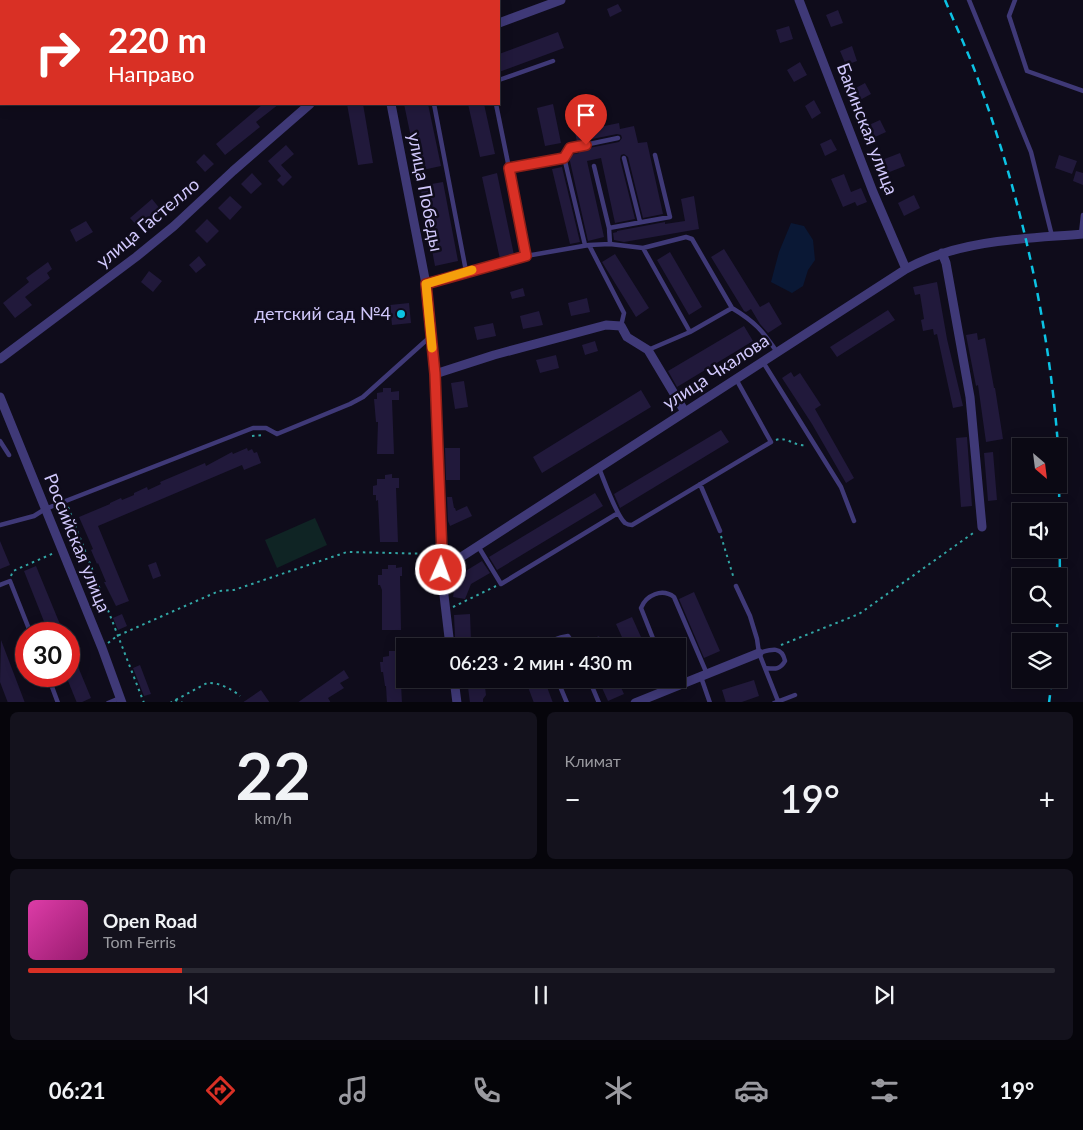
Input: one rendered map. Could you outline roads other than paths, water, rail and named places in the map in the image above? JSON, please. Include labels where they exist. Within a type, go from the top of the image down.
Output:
[{"type":"street","points":[[500,23],[561,0]]},
{"type":"street","name":"Бакинская улица","points":[[799,0],[873,192],[906,269]]},
{"type":"street","name":"улица Гастелло","points":[[0,360],[174,226],[233,171],[309,105]]},
{"type":"street","name":"улица Победы","points":[[391,105],[426,284],[435,374],[441,570],[449,638]]},
{"type":"street","name":"улица Чкалова","points":[[441,570],[906,269],[942,253],[981,245],[1082,234]]},
{"type":"street","points":[[942,253],[946,263],[970,397],[982,526]]},
{"type":"street","points":[[435,374],[494,355],[606,325],[621,326],[627,337],[648,350],[685,412]]},
{"type":"street","name":"Российская улица","points":[[0,397],[102,648],[121,700]]},
{"type":"street","points":[[686,680],[704,676],[759,653]]},
{"type":"street","points":[[455,688],[457,702]]},
{"type":"street","points":[[635,702],[662,688]]},
{"type":"lane","points":[[969,0],[1031,152],[1053,237]]},
{"type":"lane","points":[[1015,0],[1009,16],[1027,71],[1083,91]]},
{"type":"lane","points":[[500,80],[553,61]]},
{"type":"lane","points":[[434,105],[466,271]]},
{"type":"lane","points":[[496,105],[526,256]]},
{"type":"lane","points":[[618,138],[570,148],[564,158],[587,245],[624,313],[621,326]]},
{"type":"lane","points":[[609,228],[670,216],[655,155]]},
{"type":"lane","points":[[509,168],[564,158]]},
{"type":"lane","points":[[624,158],[640,222]]},
{"type":"lane","points":[[594,166],[609,228],[610,244]]},
{"type":"lane","points":[[1082,234],[1083,215]]},
{"type":"lane","points":[[426,284],[466,271],[526,256],[587,245],[610,244],[643,248],[686,237],[692,239],[732,308],[751,319],[766,335],[777,352]]},
{"type":"lane","points":[[643,248],[690,332]]},
{"type":"lane","points":[[648,350],[690,332],[732,308]]},
{"type":"lane","points":[[0,525],[34,516],[45,509],[253,428],[266,428],[277,434],[350,404],[363,397],[431,336]]},
{"type":"lane","points":[[763,362],[841,487],[854,521]]},
{"type":"lane","points":[[599,468],[618,513],[627,525],[632,525],[772,442],[736,379]]},
{"type":"lane","points":[[0,441],[9,455]]},
{"type":"lane","points":[[700,484],[720,531]]},
{"type":"lane","points":[[478,546],[501,584],[618,513]]},
{"type":"lane","points":[[0,585],[10,581],[26,622]]},
{"type":"lane","points":[[736,586],[750,616],[759,653],[776,702],[795,696]]},
{"type":"lane","points":[[653,638],[641,608],[644,601],[652,596],[661,592],[669,593],[674,597],[704,676],[710,702]]},
{"type":"lane","points":[[759,653],[774,648],[781,651],[786,661],[782,667],[777,669],[765,668]]},
{"type":"lane","points":[[52,687],[58,702]]},
{"type":"lane","points":[[561,688],[567,702]]},
{"type":"lane","points":[[593,688],[599,702]]},
{"type":"lane","points":[[108,702],[121,700]]},
{"type":"water","points":[[791,223],[804,226],[813,240],[815,260],[808,270],[803,286],[792,293],[771,282],[779,252]]},
{"type":"railway","points":[[945,0],[981,88],[996,131],[1021,219],[1032,264],[1048,355],[1057,438]]},
{"type":"railway","points":[[1059,493],[1060,568]]},
{"type":"railway","points":[[1057,623],[1057,633]]},
{"type":"railway","points":[[1049,702],[1051,688]]},
{"type":"place","name":"детский сад №4","points":[[401,314]]}]
